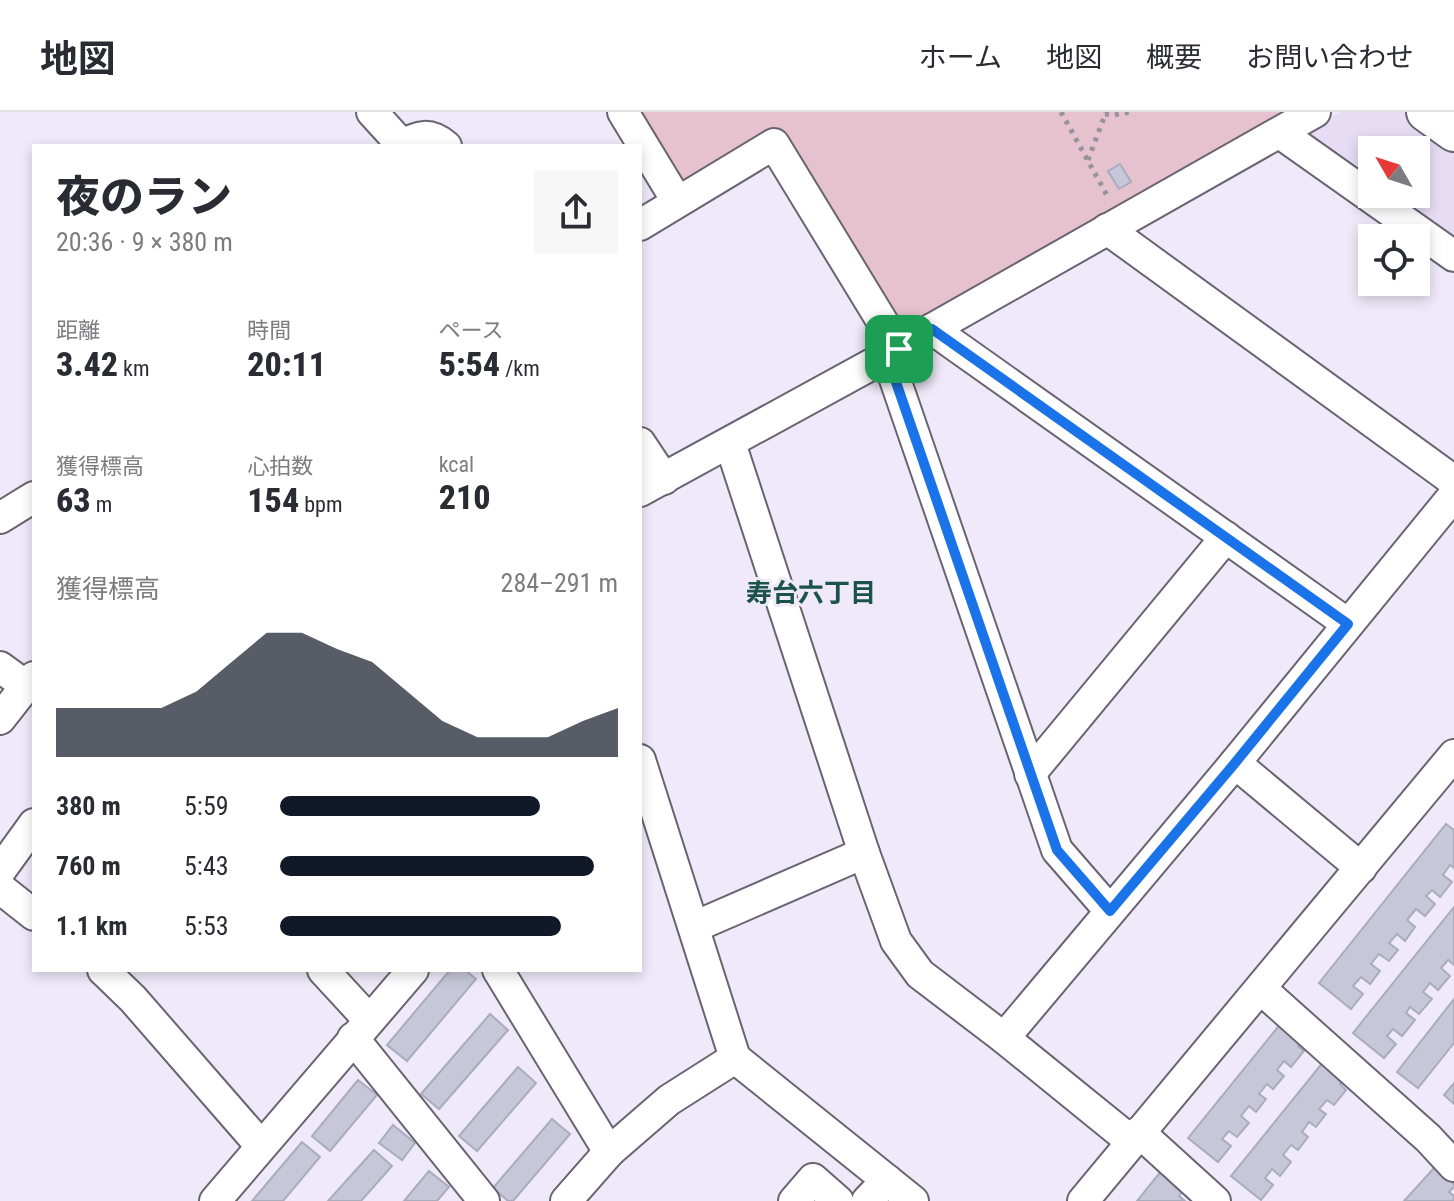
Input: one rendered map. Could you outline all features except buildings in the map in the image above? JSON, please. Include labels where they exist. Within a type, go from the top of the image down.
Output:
[{"type":"main road","points":[[1426,112],[1454,132]]},
{"type":"street","points":[[372,112],[401,144]]},
{"type":"street","points":[[623,112],[677,201]]},
{"type":"street","points":[[642,450],[652,485],[1315,112]]},
{"type":"street","points":[[1280,133],[1454,256]]},
{"type":"street","points":[[404,144],[426,135]]},
{"type":"street","points":[[642,224],[774,144],[893,352],[1057,850],[1110,911]]},
{"type":"street","points":[[1114,225],[1454,481]]},
{"type":"street","points":[[932,329],[1348,624]]},
{"type":"street","points":[[730,443],[864,853],[896,941],[920,974],[1215,1201]]},
{"type":"street","points":[[1004,1038],[1454,495]]},
{"type":"street","points":[[0,518],[32,498]]},
{"type":"street","points":[[1030,774],[1226,537]]},
{"type":"street","points":[[0,667],[30,682],[0,719]]},
{"type":"street","points":[[1235,763],[1361,868]]},
{"type":"street","points":[[642,766],[735,1058],[889,1194]]},
{"type":"street","points":[[1083,1201],[1361,868],[1450,768]]},
{"type":"street","points":[[0,871],[32,827]]},
{"type":"street","points":[[694,927],[864,853]]},
{"type":"street","points":[[0,888],[32,913]]},
{"type":"street","points":[[105,972],[133,999],[261,1146]]},
{"type":"street","points":[[324,972],[361,1029],[484,1201]]},
{"type":"street","points":[[215,1201],[411,972]]},
{"type":"street","points":[[499,972],[609,1152]]},
{"type":"street","points":[[1261,989],[1428,1138],[1454,1166]]},
{"type":"street","points":[[566,1201],[609,1152],[669,1100],[735,1058]]},
{"type":"street","points":[[794,1201],[813,1179],[838,1201]]},
{"type":"path","points":[[1061,112],[1088,160],[1114,225]]},
{"type":"path","points":[[1088,160],[1105,113],[1131,112]]},
{"type":"shaded area","points":[[635,112],[1289,112],[901,328],[776,130],[683,185]]},
{"type":"shaded area","points":[[1341,112],[1405,112],[1454,147],[1454,244],[1430,227],[1430,224],[1402,208],[1430,208],[1430,136],[1358,136],[1358,177],[1309,143],[1310,129]]},
{"type":"district","name":"寿台六丁目","points":[[811,593]]},
{"type":"route","points":[[932,329],[1348,624],[1110,911],[1057,850],[887,356],[899,349],[932,329]]}]
